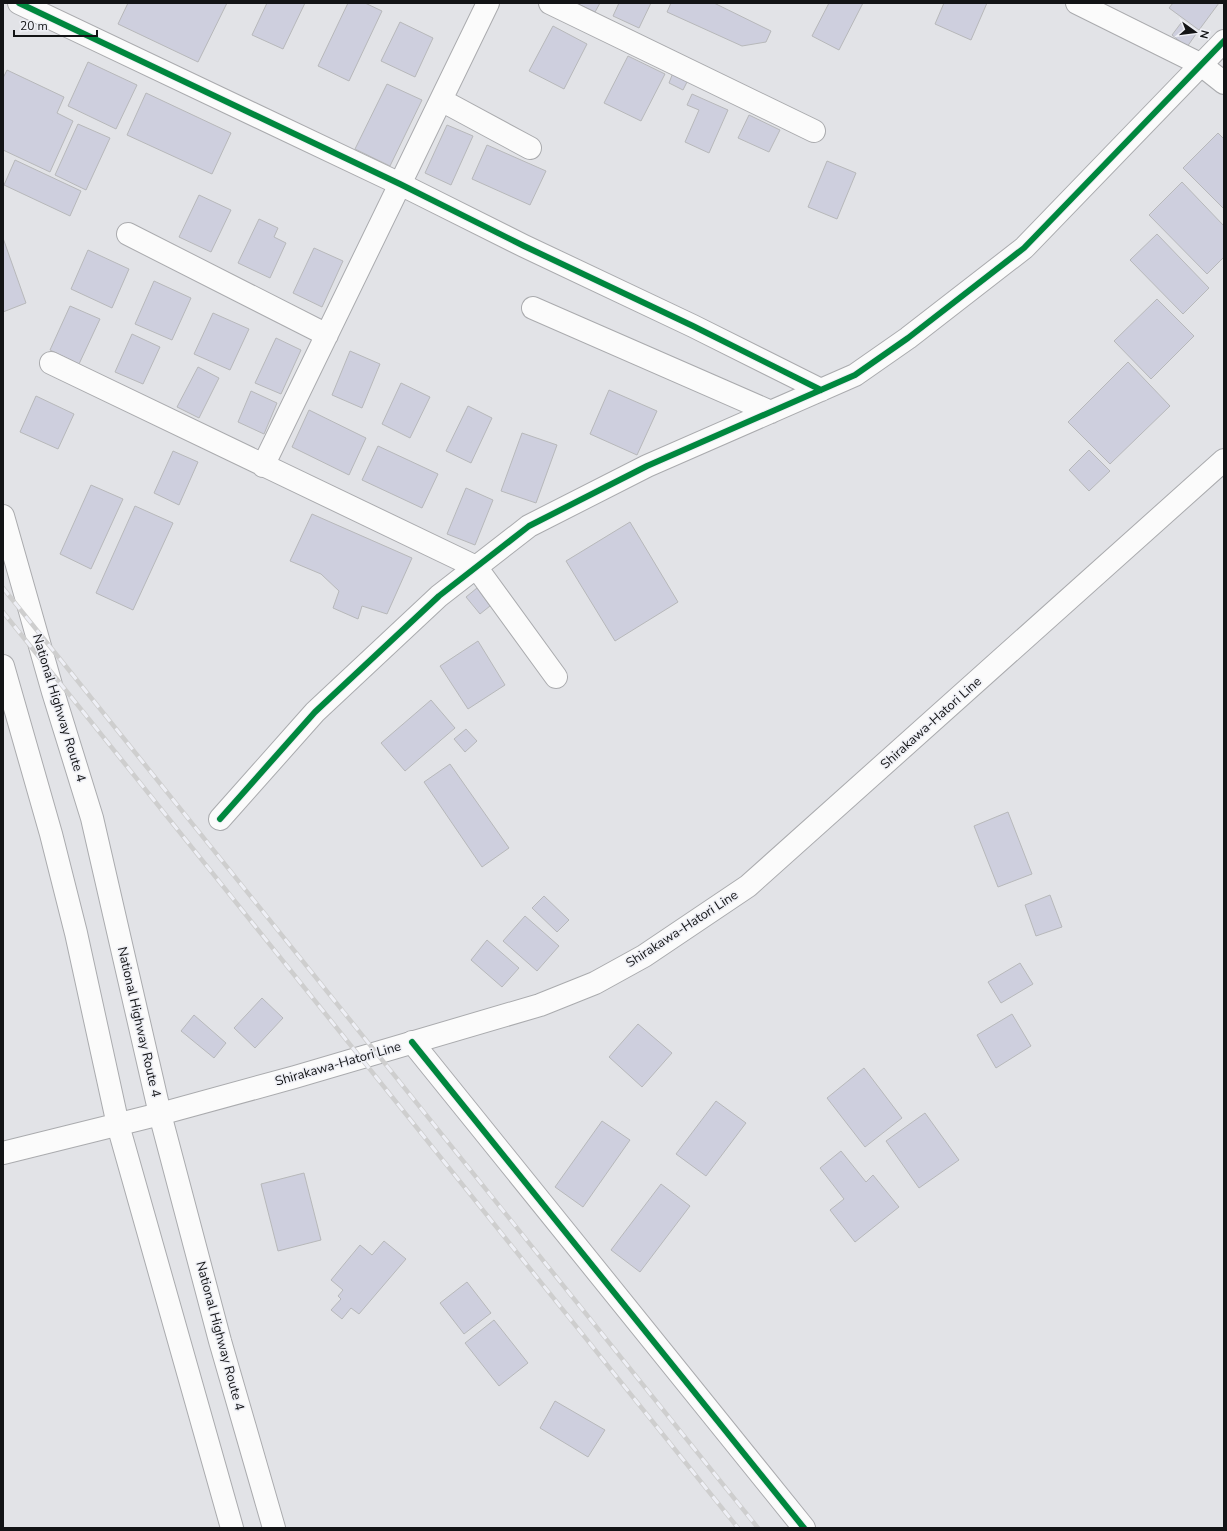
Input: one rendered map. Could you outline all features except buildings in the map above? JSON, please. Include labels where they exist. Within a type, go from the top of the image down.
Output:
[{"type":"main road","points":[[19,3],[400,184],[821,390]]},
{"type":"main road","points":[[263,466],[488,3]]},
{"type":"main road","points":[[550,3],[814,131]]},
{"type":"main road","points":[[1076,3],[1200,64],[1224,83]]},
{"type":"main road","points":[[220,819],[316,712],[439,596],[476,567],[529,526],[647,466],[855,375],[908,338],[1024,248],[1200,64],[1224,41]]},
{"type":"main road","points":[[441,100],[530,148]]},
{"type":"main road","points":[[128,234],[327,335]]},
{"type":"main road","points":[[533,308],[771,412]]},
{"type":"main road","points":[[51,363],[476,567],[556,677]]},
{"type":"main road","name":"Shirakawa-Hatori Line","points":[[3,1153],[160,1114],[540,1005],[595,983],[644,956],[748,886],[1224,460]]},
{"type":"main road","name":"National Highway Route 4","points":[[3,516],[53,692],[92,818],[160,1114],[220,1341],[274,1528]]},
{"type":"main road","points":[[3,666],[51,834],[76,933],[118,1125],[232,1528]]},
{"type":"main road","points":[[412,1042],[804,1528]]},
{"type":"railway","points":[[3,588],[758,1528]]},
{"type":"railway","points":[[3,612],[738,1528]]},
{"type":"cycle path","points":[[19,3],[400,184],[524,246],[693,326],[821,390]]},
{"type":"cycle path","points":[[220,819],[315,712],[439,596],[529,526],[647,466],[855,375],[908,338],[1024,248],[1224,41]]},
{"type":"cycle path","points":[[412,1042],[804,1528]]}]
